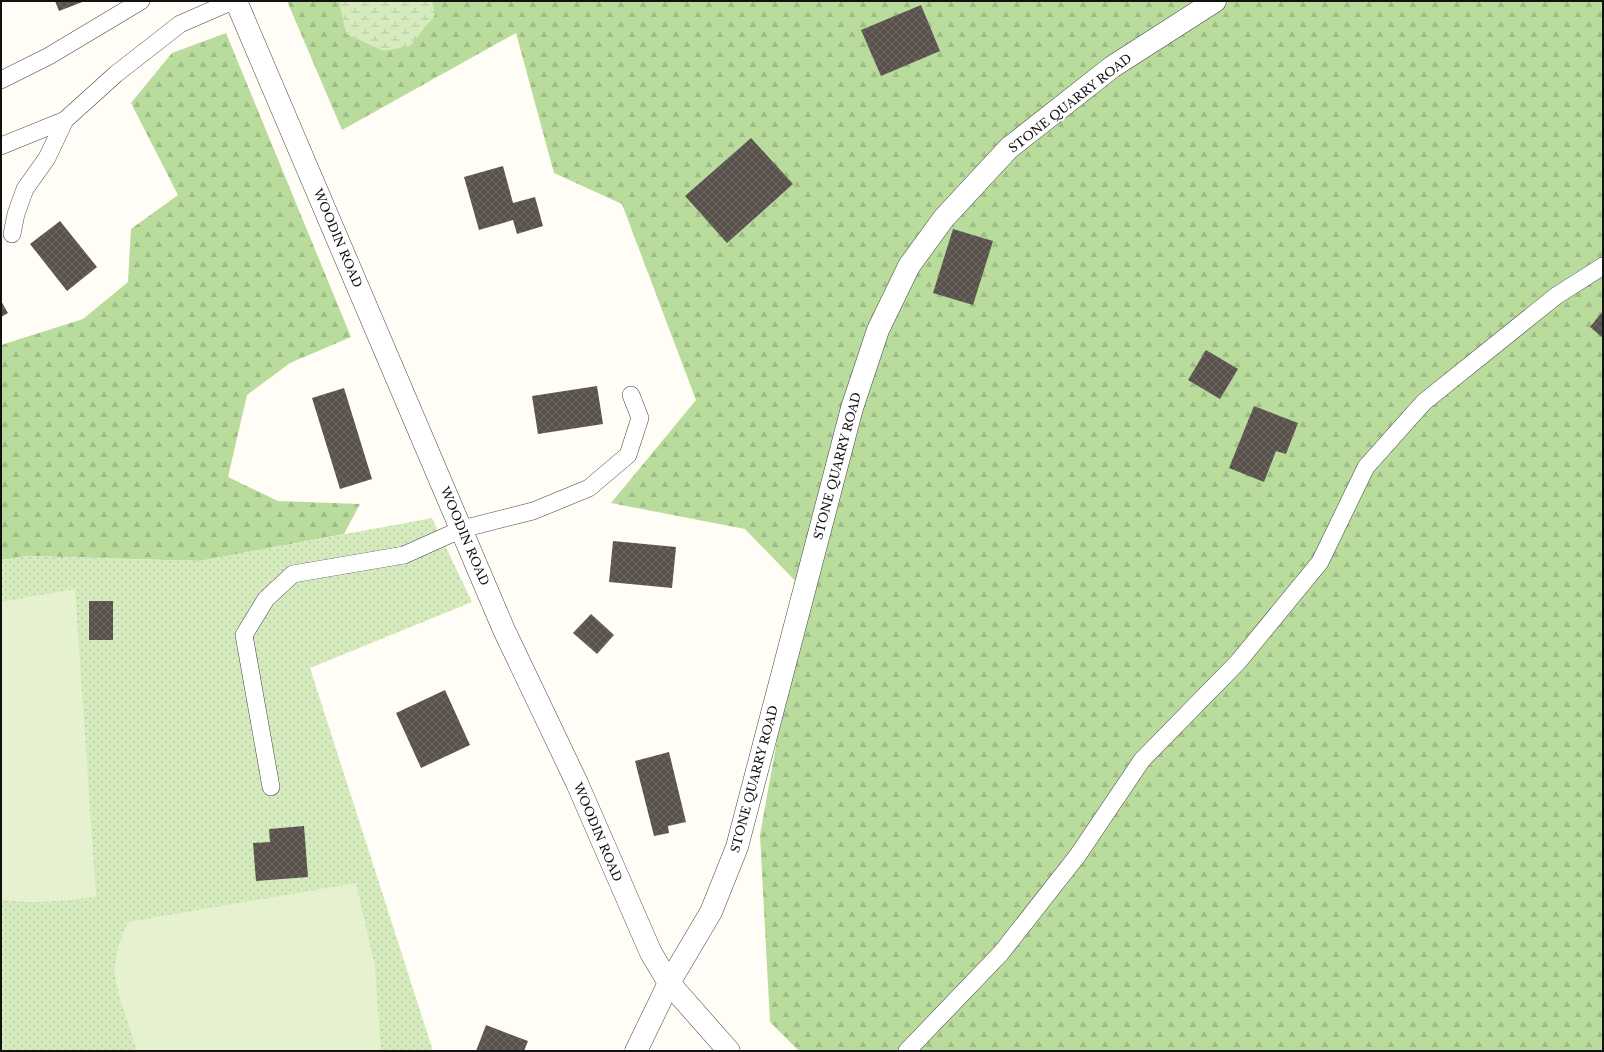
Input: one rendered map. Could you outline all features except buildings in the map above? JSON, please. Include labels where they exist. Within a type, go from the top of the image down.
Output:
[{"type":"street","name":"WOODIN ROAD","points":[[236,1],[504,630],[577,783],[651,953],[669,984],[729,1051]]},
{"type":"street","name":"STONE QUARRY ROAD","points":[[636,1051],[669,984],[711,912],[737,847],[852,408],[878,330],[909,266],[944,218],[1009,148],[1112,67],[1215,1]]},
{"type":"lane","points":[[1,80],[49,56],[141,1]]},
{"type":"lane","points":[[1,146],[65,120],[116,74],[180,24],[233,1]]},
{"type":"lane","points":[[12,234],[16,214],[25,189],[47,158],[65,120]]},
{"type":"lane","points":[[907,1051],[1001,953],[1078,855],[1142,760],[1238,662],[1320,562],[1366,467],[1376,455],[1424,402],[1556,296],[1603,266]]},
{"type":"lane","points":[[271,787],[244,635],[266,599],[293,574],[404,555],[462,529],[533,511],[588,488],[628,455],[640,418],[632,395]]},
{"type":"green space","points":[[287,1],[1603,1],[1603,1051],[799,1051],[770,1022],[760,835],[804,590],[745,529],[611,503],[696,400],[622,204],[554,173],[516,33],[342,130]]},
{"type":"green space","points":[[339,1],[432,1],[435,15],[410,46],[384,51],[346,34]]},
{"type":"green space","points":[[226,33],[351,337],[290,363],[247,395],[228,477],[278,501],[360,504],[344,534],[200,561],[27,556],[1,560],[1,345],[83,319],[128,282],[131,229],[178,195],[131,103],[172,53]]},
{"type":"green space","points":[[432,518],[472,602],[310,668],[433,1051],[1,1051],[1,560],[27,556],[200,561]]},
{"type":"green space","points":[[75,589],[96,897],[36,902],[1,899],[1,602]]},
{"type":"green space","points":[[356,883],[375,967],[381,1051],[137,1051],[119,995],[114,971],[118,947],[128,922]]}]
